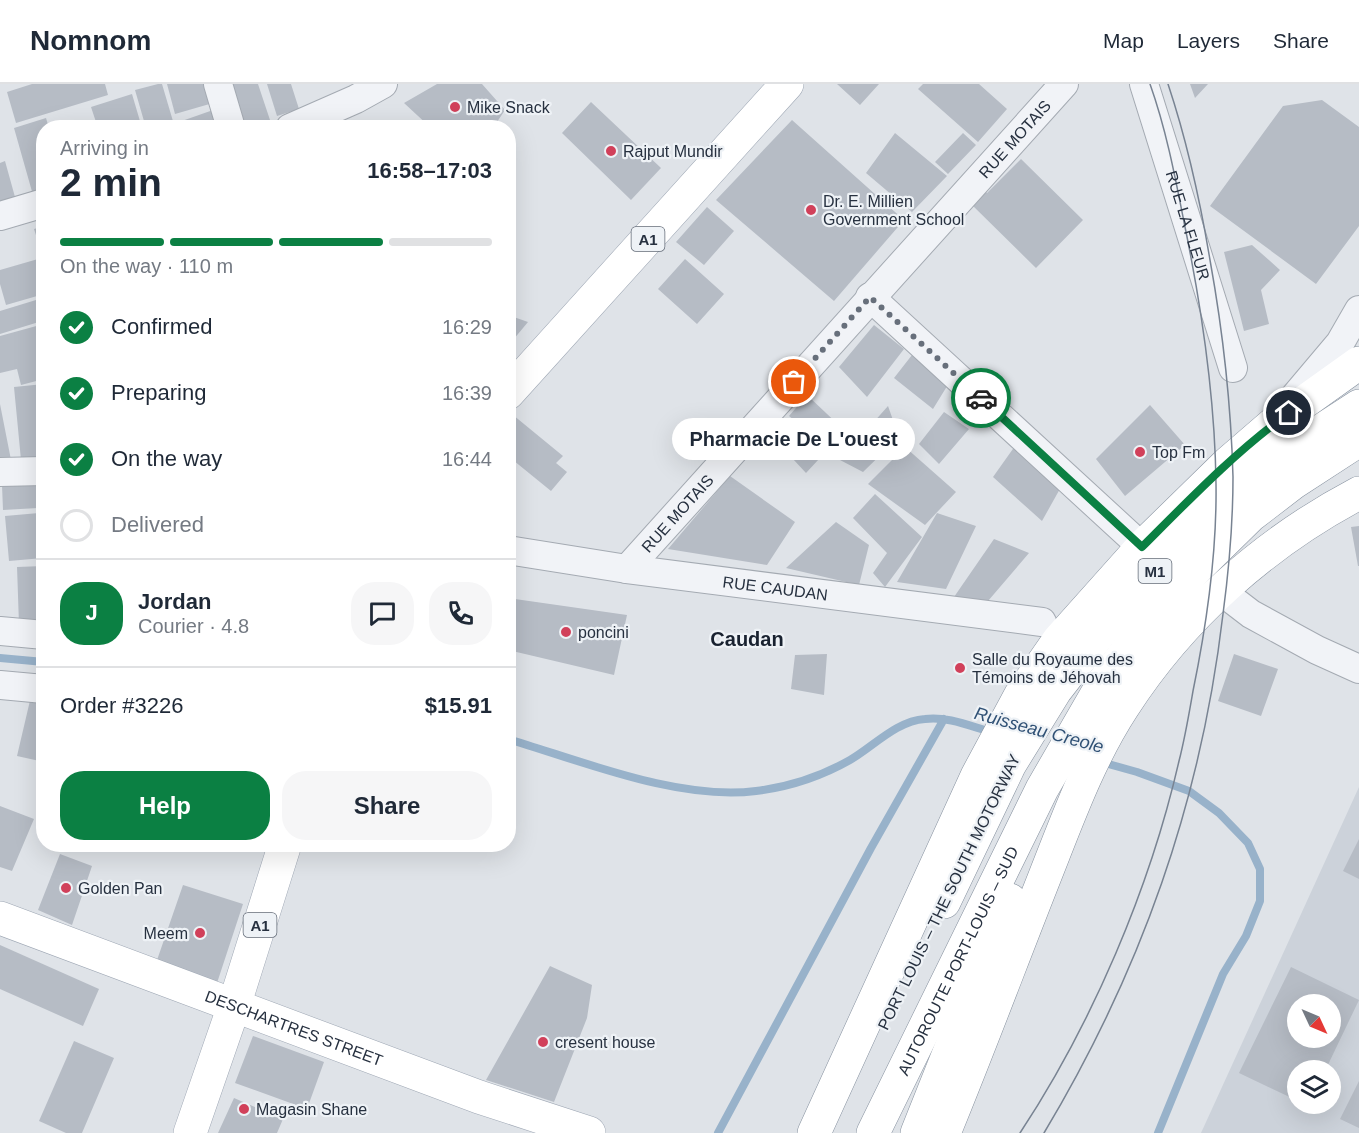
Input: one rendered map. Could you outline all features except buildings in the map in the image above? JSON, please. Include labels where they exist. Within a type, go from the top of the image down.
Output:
[{"type":"main road","name":"A1","points":[[516,384],[787,84]]},
{"type":"main road","points":[[819,1129],[989,780],[1020,696],[1059,640],[1142,547],[1220,471],[1272,425],[1359,363]]},
{"type":"main road","name":"PORT LOUIS – THE SOUTH MOTORWAY","points":[[819,1129],[871,1053],[989,780],[1010,764],[1055,691],[1078,659],[1132,594],[1247,483],[1267,466],[1359,406]]},
{"type":"main road","name":"M1","points":[[1040,795],[1106,680],[1157,611],[1198,567],[1271,499],[1359,440]]},
{"type":"main road","points":[[944,1133],[1084,778],[1122,708],[1157,660],[1202,609],[1248,566],[1306,524],[1359,494]]},
{"type":"main road","points":[[917,1133],[1029,850],[1040,795]]},
{"type":"main road","name":"AUTOROUTE PORT-LOUIS – SUD","points":[[873,1133],[1040,795]]},
{"type":"main road","name":"A1","points":[[190,1133],[234,1006],[282,852]]},
{"type":"main road","name":"DESCHARTRES STREET","points":[[0,918],[479,1097],[589,1133]]},
{"type":"street","points":[[218,84],[229,120]]},
{"type":"street","points":[[308,120],[356,99],[383,84]]},
{"type":"street","name":"RUE MOTAIS","points":[[627,569],[1064,84]]},
{"type":"street","name":"RUE LA FLEUR","points":[[1144,84],[1233,368]]},
{"type":"street","points":[[0,216],[36,205]]},
{"type":"street","points":[[870,297],[1142,547]]},
{"type":"street","points":[[1272,425],[1340,343],[1359,310]]},
{"type":"street","points":[[0,472],[36,471]]},
{"type":"street","name":"RUE CAUDAN","points":[[516,551],[627,569],[1042,622]]},
{"type":"street","points":[[1221,591],[1251,614],[1317,650],[1359,669]]},
{"type":"street","points":[[0,631],[36,633]]},
{"type":"street","points":[[0,685],[36,688]]},
{"type":"shaded area","points":[[1359,787],[1359,1133],[1201,1133]]},
{"type":"waterway","name":"Ruisseau Creole","points":[[0,658],[36,661]]},
{"type":"waterway","name":"Ruisseau Creole","points":[[516,742],[599,768],[663,785],[726,793],[768,789],[816,776],[850,760],[895,729],[914,721],[942,719],[991,732]]},
{"type":"waterway","points":[[718,1133],[871,848],[944,719]]},
{"type":"waterway","name":"Ruisseau Creole","points":[[1101,762],[1189,791],[1219,813],[1248,843],[1260,869],[1260,901],[1246,936],[1223,974],[1158,1133]]},
{"type":"tram line","points":[[1020,1133],[1071,1047],[1116,954],[1135,906],[1167,809],[1183,744],[1203,640],[1210,588],[1215,536],[1216,484],[1213,418],[1206,353],[1174,170],[1150,84]]},
{"type":"tram line","points":[[1044,1133],[1079,1072],[1110,1010],[1162,883],[1199,752],[1213,684],[1225,597],[1233,477],[1226,368],[1202,215],[1187,149],[1168,84]]},
{"type":"way so far","points":[[794,382],[870,297],[981,398]]},
{"type":"place","name":"Mike Snack","points":[[455,107]]},
{"type":"place","name":"Rajput Mundir","points":[[611,151]]},
{"type":"place","name":"Dr. E. Millien Government School","points":[[811,210]]},
{"type":"place","name":"Pharmacie De L'ouest","points":[[794,382]]},
{"type":"place","name":"Top Fm","points":[[1140,452]]},
{"type":"place","name":"poncini","points":[[566,632]]},
{"type":"place","name":"Salle du Royaume des Témoins de Jéhovah","points":[[960,668]]},
{"type":"place","name":"Golden Pan","points":[[66,888]]},
{"type":"place","name":"Meem","points":[[200,933]]},
{"type":"place","name":"cresent house","points":[[543,1042]]},
{"type":"place","name":"Magasin Shane","points":[[244,1109]]},
{"type":"district","name":"Caudan","points":[[747,639]]},
{"type":"route","points":[[981,398],[1142,547],[1228,463],[1289,413]]}]
